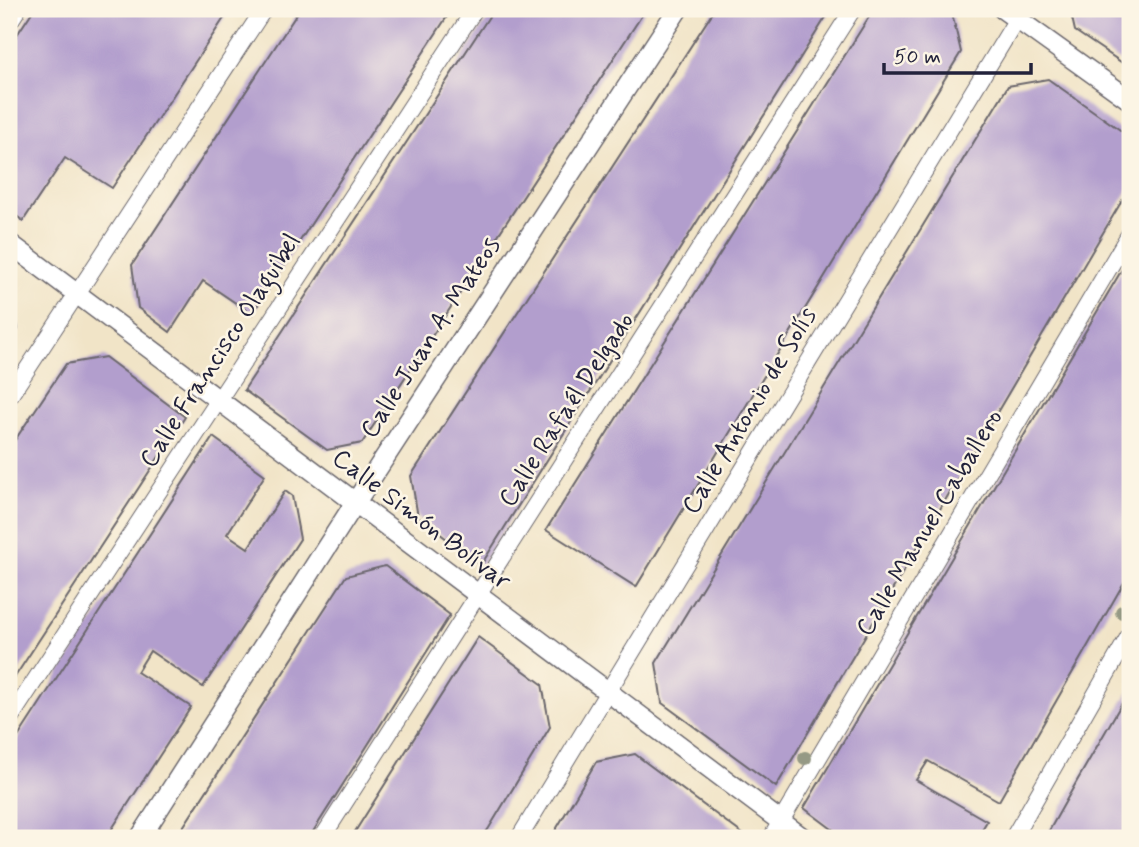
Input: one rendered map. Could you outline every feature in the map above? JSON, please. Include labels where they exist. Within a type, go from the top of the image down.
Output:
[{"type":"street","points":[[9,23],[18,9]]},
{"type":"street","points":[[9,397],[264,9]]},
{"type":"street","name":"Calle Francisco Olaguibel","points":[[9,720],[475,9]]},
{"type":"street","name":"Calle Juan A. Mateos","points":[[140,838],[678,9]]},
{"type":"street","name":"Calle Rafaél Delgado","points":[[323,838],[853,9]]},
{"type":"street","points":[[1015,12],[1130,100]]},
{"type":"street","name":"Calle Antonio de Solís","points":[[519,838],[1015,12]]},
{"type":"street","name":"Calle Manuel Caballero","points":[[776,830],[1130,233]]},
{"type":"street","name":"Calle Simón Bolívar","points":[[9,243],[608,693],[776,830],[803,838]]},
{"type":"street","points":[[1013,838],[1130,634]]},
{"type":"building","points":[[34,9],[230,9],[112,188],[65,158],[23,221],[9,210],[9,47]]},
{"type":"building","points":[[300,9],[452,9],[252,314],[203,281],[170,332],[138,308],[132,265]]},
{"type":"building","points":[[494,9],[646,9],[362,443],[327,450],[244,390]]},
{"type":"building","points":[[715,9],[831,9],[481,565],[418,517],[411,476]]},
{"type":"building","points":[[874,9],[951,9],[961,52],[636,587],[546,530]]},
{"type":"building","points":[[1070,9],[1130,9],[1130,68],[1075,31]]},
{"type":"building","points":[[1048,79],[1130,137],[1130,187],[776,787],[662,703],[656,663],[1008,86]]},
{"type":"building","points":[[1130,256],[1130,572],[999,801],[928,761],[916,780],[987,821],[977,838],[844,838],[804,808]]},
{"type":"building","points":[[9,281],[18,329],[9,344]]},
{"type":"building","points":[[105,357],[185,417],[9,686],[9,449],[66,364]]},
{"type":"building","points":[[213,437],[265,475],[227,534],[248,548],[285,491],[292,496],[300,539],[203,687],[150,651],[137,672],[191,707],[106,838],[9,838],[9,751]]},
{"type":"building","points":[[385,566],[450,615],[309,838],[176,838],[346,576]]},
{"type":"building","points":[[478,637],[542,684],[550,727],[489,828],[482,838],[351,838]]},
{"type":"building","points":[[1130,689],[1130,838],[1045,838],[1077,781]]},
{"type":"building","points":[[635,754],[748,838],[551,838],[596,762]]}]
